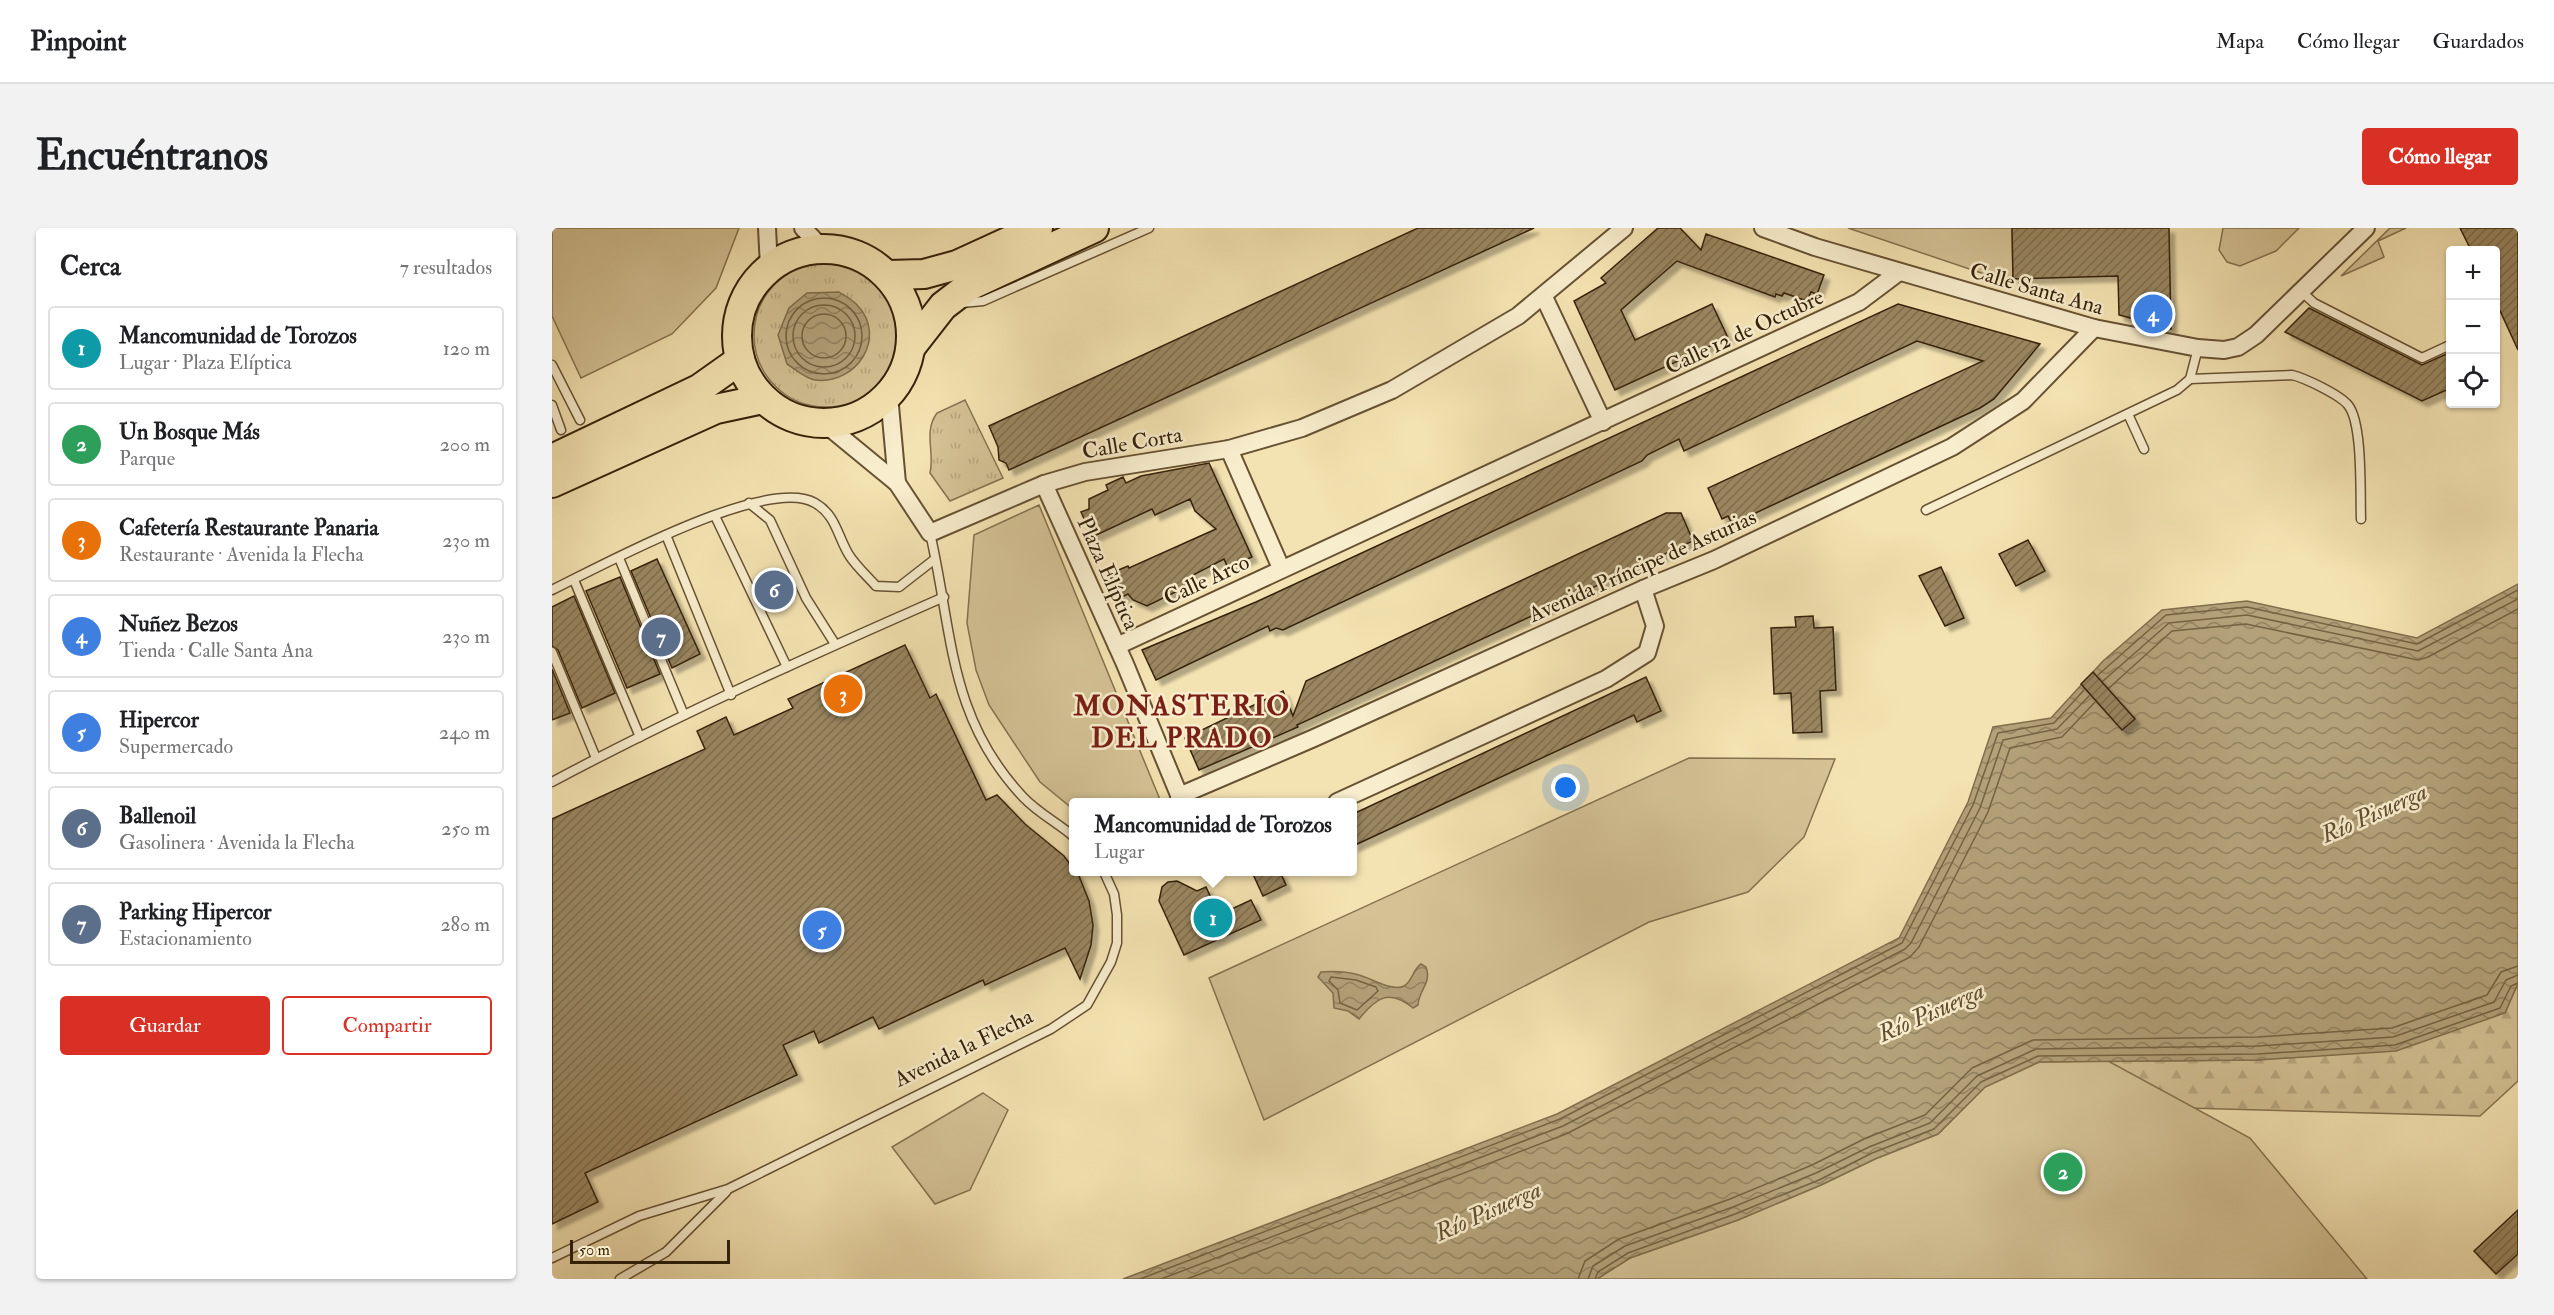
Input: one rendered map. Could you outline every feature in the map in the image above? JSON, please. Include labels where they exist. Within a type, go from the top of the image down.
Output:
[{"type":"highway","points":[[888,275],[924,274],[957,265],[1038,228]]},
{"type":"highway","points":[[911,347],[944,306],[969,286],[1094,228]]},
{"type":"highway","points":[[812,238],[872,262],[888,275],[907,305],[911,347],[903,375],[889,395],[857,417],[824,423],[794,418],[763,399],[740,360],[736,326],[748,292],[769,267],[812,238]]},
{"type":"highway","points":[[552,459],[699,389],[740,360]]},
{"type":"highway","points":[[552,483],[716,409],[763,399]]},
{"type":"street","points":[[767,228],[769,267]]},
{"type":"street","name":"Calle Corta","points":[[1044,484],[1085,472],[1229,449],[1302,428],[1392,390],[1518,316],[1544,297],[1624,228]]},
{"type":"street","name":"Calle Santa Ana","points":[[1763,228],[1815,247],[2094,328],[2198,348],[2224,350],[2238,347],[2256,335],[2366,228]]},
{"type":"street","name":"Calle 12 de Octubre","points":[[1281,568],[1603,423],[1859,302],[1899,272]]},
{"type":"street","points":[[1544,297],[1603,423]]},
{"type":"street","name":"Avenida Príncipe de Asturias","points":[[1182,798],[1643,589],[1714,560],[1952,447],[2023,401],[2094,328]]},
{"type":"street","points":[[889,395],[897,483]]},
{"type":"street","points":[[824,423],[897,483],[930,533],[1044,484]]},
{"type":"street","points":[[1229,449],[1281,568]]},
{"type":"street","name":"Plaza Elíptica","points":[[1044,484],[1117,646],[1180,798]]},
{"type":"street","name":"Calle Arco","points":[[1117,646],[1281,568]]},
{"type":"street","points":[[1346,798],[1606,679],[1647,653],[1655,626],[1643,589]]},
{"type":"lane","points":[[944,306],[983,301],[1149,228]]},
{"type":"lane","points":[[2301,291],[2314,303],[2422,358],[2446,347]]},
{"type":"lane","points":[[1926,510],[2178,390],[2190,379],[2198,348]]},
{"type":"lane","points":[[552,364],[555,380],[580,420]]},
{"type":"lane","points":[[2190,379],[2292,375],[2303,377],[2348,404],[2356,422],[2361,519]]},
{"type":"lane","points":[[552,405],[561,430]]},
{"type":"lane","points":[[2128,414],[2144,449]]},
{"type":"lane","points":[[552,590],[666,535],[749,503],[787,496],[813,502],[832,516],[849,555],[876,586],[899,587],[935,559]]},
{"type":"lane","points":[[749,503],[770,520],[806,598],[835,644]]},
{"type":"lane","points":[[715,516],[787,667]]},
{"type":"lane","points":[[930,533],[944,597],[949,649],[966,708],[976,732],[1006,778],[1025,800],[1069,833]]},
{"type":"lane","points":[[666,535],[731,695]]},
{"type":"lane","points":[[619,558],[684,715]]},
{"type":"lane","points":[[574,579],[640,737]]},
{"type":"lane","points":[[552,782],[684,715],[731,695],[835,644],[944,597]]},
{"type":"lane","points":[[552,652],[596,758]]},
{"type":"lane","name":"Avenida la Flecha","points":[[552,1258],[639,1216],[728,1189],[1051,1029],[1087,1005],[1102,980],[1117,943],[1114,894],[1106,876]]},
{"type":"lane","name":"Avenida la Flecha","points":[[620,1279],[666,1252],[728,1189]]},
{"type":"green space","points":[[552,228],[739,228],[716,288],[672,334],[581,378],[552,316]]},
{"type":"green space","points":[[1848,228],[2012,228],[2013,279],[2011,283]]},
{"type":"green space","points":[[2223,228],[2299,228],[2276,251],[2240,266],[2227,262],[2219,250]]},
{"type":"green space","points":[[2390,228],[2406,228],[2378,241],[2384,257],[2341,276]]},
{"type":"green space","points":[[826,263],[854,268],[877,284],[893,307],[898,335],[893,363],[877,386],[854,402],[826,407],[798,402],[775,386],[759,363],[754,335],[759,307],[775,284],[798,268]]},
{"type":"green space","points":[[965,400],[1003,478],[950,501],[930,473],[931,427],[937,413]]},
{"type":"green space","points":[[1039,505],[1159,798],[1069,798],[1069,806],[1040,782],[989,705],[976,670],[967,623],[974,535]]},
{"type":"green space","points":[[1689,758],[1835,759],[1804,837],[1748,892],[1649,922],[1264,1120],[1209,978]]},
{"type":"green space","points":[[2518,983],[2518,1081],[2480,1116],[2150,1107],[1607,1279],[1821,1185],[1985,1087],[2039,1062],[2259,1060],[2505,1013]]},
{"type":"green space","points":[[2108,1061],[2250,1138],[2367,1279],[1597,1279],[1630,1258],[1738,1220],[1875,1159],[1938,1134],[1985,1087],[2039,1062]]},
{"type":"green space","points":[[983,1093],[1008,1110],[970,1190],[935,1204],[892,1147]]},
{"type":"water","points":[[839,292],[856,304],[866,318],[869,331],[868,344],[855,367],[844,375],[830,380],[815,380],[804,376],[787,364],[778,335],[789,308],[807,293]]},
{"type":"water","name":"Río Pisuerga","points":[[2518,584],[2518,983],[2505,1013],[2396,1051],[2259,1060],[2039,1062],[1985,1087],[1938,1134],[1875,1159],[1738,1220],[1630,1258],[1597,1279],[1123,1279],[1557,1114],[1899,938],[1968,802],[1993,727],[2051,718],[2103,661],[2162,610],[2247,601],[2417,638]]},
{"type":"water","points":[[1421,964],[1426,967],[1427,977],[1418,1005],[1413,1008],[1397,998],[1383,998],[1371,1006],[1359,1019],[1348,1011],[1334,1008],[1333,993],[1318,977],[1321,972],[1345,972],[1388,986],[1399,987],[1407,984]]},
{"type":"building","points":[[1418,228],[1534,228],[1009,470],[1006,463],[999,460],[998,447],[989,426]]},
{"type":"building","points":[[1658,228],[1680,228],[1701,250],[1706,234],[1824,275],[1817,294],[1811,292],[1807,301],[1784,293],[1782,296],[1776,294],[1775,297],[1677,261],[1621,310],[1635,340],[1712,304],[1728,338],[1615,390],[1574,301],[1606,283],[1601,278]]},
{"type":"building","points":[[2012,228],[2169,228],[2171,329],[2119,315],[2118,276],[2013,279]]},
{"type":"building","points":[[2460,228],[2518,228],[2518,350],[2500,311],[2500,246],[2469,246]]},
{"type":"building","points":[[1898,304],[2040,344],[1994,399],[1980,408],[1732,524],[1728,516],[1722,519],[1708,488],[1983,361],[1917,341],[1684,451],[1679,439],[1647,455],[1642,461],[1283,630],[1276,628],[1270,631],[1268,626],[1156,680],[1142,650],[1256,602]]},
{"type":"building","points":[[2309,308],[2422,365],[2446,354],[2446,390],[2422,401],[2285,332]]},
{"type":"building","points":[[1209,463],[1252,557],[1228,568],[1224,559],[1193,575],[1196,582],[1147,606],[1133,600],[1128,594],[1120,598],[1109,574],[1128,566],[1129,568],[1216,529],[1195,511],[1190,499],[1155,515],[1152,509],[1092,537],[1081,512],[1089,509],[1089,499],[1108,490],[1106,485],[1123,477],[1126,483],[1141,476]]},
{"type":"building","points":[[1666,513],[1681,513],[1693,541],[1297,725],[1298,727],[1199,770],[1185,738],[1283,691],[1293,716],[1306,681]]},
{"type":"building","points":[[2028,540],[2045,571],[2016,586],[1999,554]]},
{"type":"building","points":[[657,559],[700,654],[672,668],[631,571]]},
{"type":"building","points":[[1941,567],[1964,618],[1945,626],[1919,576]]},
{"type":"building","points":[[620,577],[660,674],[627,688],[586,591]]},
{"type":"building","points":[[574,596],[615,693],[582,708],[558,650],[552,646],[552,607]]},
{"type":"building","points":[[1813,616],[1814,628],[1833,627],[1836,690],[1820,691],[1822,732],[1793,733],[1791,693],[1774,694],[1771,628],[1796,627],[1795,617]]},
{"type":"building","points":[[905,645],[930,698],[936,694],[986,800],[997,795],[1025,824],[1064,856],[1069,863],[1069,876],[1079,876],[1089,901],[1093,925],[1091,945],[1080,979],[1065,948],[985,985],[983,980],[879,1029],[873,1017],[819,1043],[814,1031],[783,1045],[797,1075],[585,1173],[598,1202],[552,1224],[552,819],[705,749],[697,731],[726,717],[734,735],[793,708],[788,699]]},
{"type":"building","points":[[552,669],[570,713],[552,720]]},
{"type":"building","points":[[2093,672],[2135,719],[2122,730],[2081,684]]},
{"type":"building","points":[[1646,677],[1661,711],[1637,722],[1634,715],[1357,844],[1357,812]]},
{"type":"building","points":[[1254,876],[1282,876],[1286,885],[1263,896]]},
{"type":"building","points":[[1177,881],[1197,891],[1206,887],[1219,915],[1251,900],[1261,920],[1184,955],[1159,901],[1162,887],[1168,882]]},
{"type":"building","points":[[2518,1210],[2518,1254],[2496,1274],[2474,1251]]},
{"type":"place","name":"Nuñez Bezos","points":[[2153,314]]},
{"type":"place","name":"Ballenoil","points":[[774,590]]},
{"type":"place","name":"Parking Hipercor","points":[[661,637]]},
{"type":"place","name":"Cafetería Restaurante Panaria","points":[[843,694]]},
{"type":"place","name":"Mancomunidad de Torozos","points":[[1213,918]]},
{"type":"place","name":"Hipercor","points":[[822,930]]},
{"type":"place","name":"Un Bosque Más","points":[[2063,1172]]},
{"type":"district","name":"MONASTERIO DEL PRADO","points":[[1182,721]]}]
